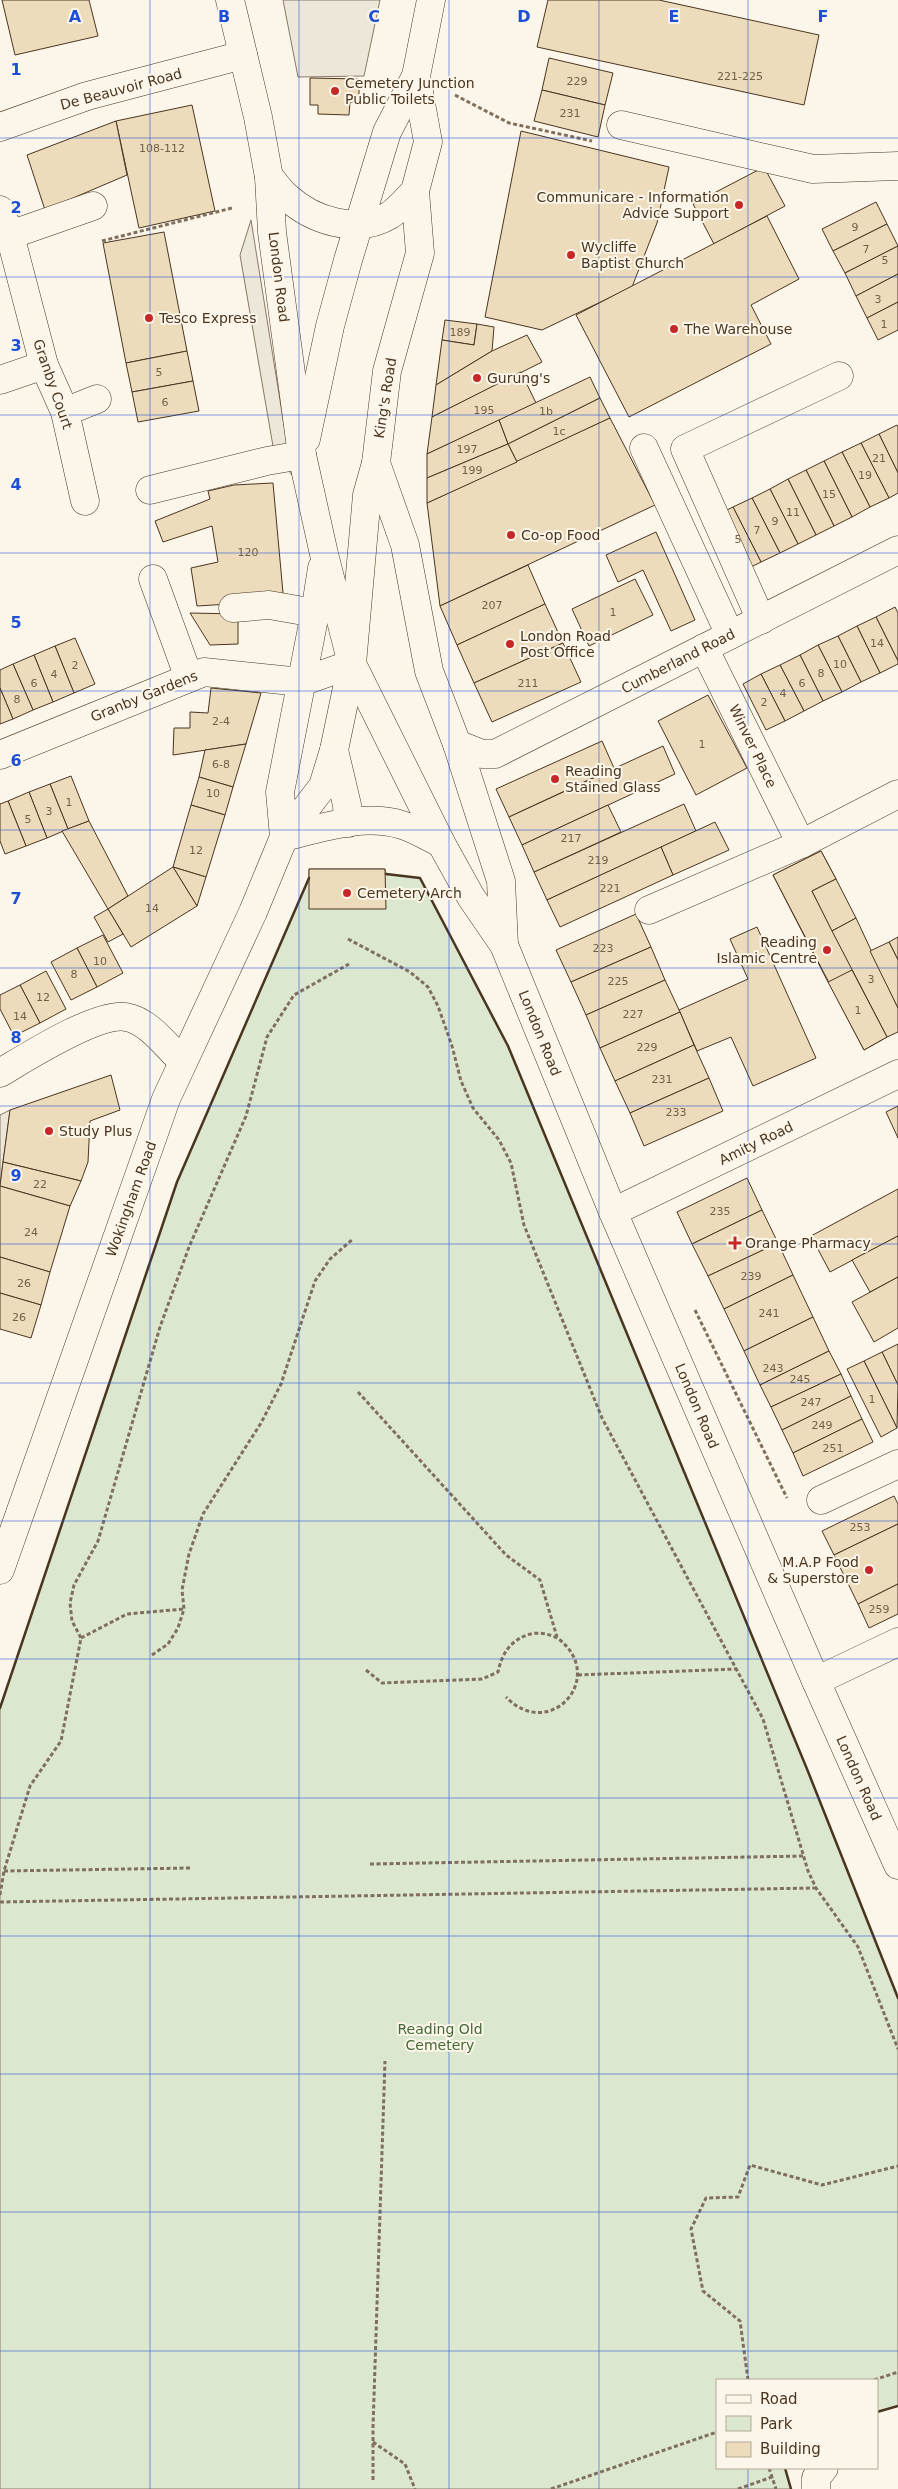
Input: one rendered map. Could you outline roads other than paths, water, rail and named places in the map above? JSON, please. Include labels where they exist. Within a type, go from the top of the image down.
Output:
[{"type":"main road","name":"London Road","points":[[230,0],[269,177],[272,232],[302,455],[324,554],[352,664],[441,843],[471,897],[504,945],[613,1212],[816,1681],[898,1865]]},
{"type":"main road","name":"King's Road","points":[[302,455],[330,326],[387,132],[416,76],[431,0]]},
{"type":"main road","name":"De Beauvoir Road","points":[[0,127],[87,96],[243,55]]},
{"type":"main road","name":"King's Road","points":[[352,664],[367,495],[376,463],[387,371],[420,253],[415,191],[428,142],[416,76]]},
{"type":"main road","points":[[621,125],[813,169],[898,166]]},
{"type":"main road","points":[[269,177],[287,197],[303,208],[336,224],[359,224],[390,215],[415,191]]},
{"type":"main road","points":[[10,235],[93,206]]},
{"type":"main road","name":"Granby Court","points":[[0,210],[10,235],[44,366],[65,412],[85,501]]},
{"type":"main road","points":[[0,380],[44,366]]},
{"type":"main road","points":[[761,620],[684,449],[839,376]]},
{"type":"main road","points":[[65,412],[96,399]]},
{"type":"main road","points":[[644,448],[730,635]]},
{"type":"main road","points":[[150,490],[267,461],[302,455]]},
{"type":"main road","name":"London Road","points":[[376,463],[405,545],[429,671],[457,744],[501,881],[504,945]]},
{"type":"main road","name":"Cumberland Road","points":[[457,744],[482,754],[495,754],[898,550]]},
{"type":"main road","name":"London Road","points":[[301,682],[315,613],[324,554]]},
{"type":"main road","points":[[153,579],[189,678]]},
{"type":"main road","points":[[233,608],[269,604],[315,613]]},
{"type":"main road","name":"Winver Place","points":[[704,648],[801,844]]},
{"type":"main road","name":"Granby Gardens","points":[[0,755],[204,672],[301,682],[352,664]]},
{"type":"main road","name":"Wokingham Road","points":[[0,1570],[5,1539],[166,1099],[253,912],[284,838],[323,786],[334,750],[352,664]]},
{"type":"main road","name":"Wokingham Road","points":[[284,838],[280,792],[301,682]]},
{"type":"main road","points":[[334,750],[347,805],[348,823]]},
{"type":"main road","points":[[649,910],[801,844],[898,794]]},
{"type":"main road","points":[[284,838],[348,823],[374,820],[402,825],[441,843]]},
{"type":"main road","points":[[0,1073],[89,1024],[112,1017],[126,1017],[146,1026],[183,1062]]},
{"type":"main road","name":"Amity Road","points":[[613,1212],[898,1074]]},
{"type":"main road","points":[[821,1500],[898,1464]]},
{"type":"main road","points":[[816,1681],[898,1642]]},
{"type":"main road","points":[[816,2489],[816,2478],[823,2469]]},
{"type":"place","name":"Cemetery Junction Public Toilets","points":[[335,91]]},
{"type":"place","name":"Communicare - Information Advice Support","points":[[739,205]]},
{"type":"place","name":"Wycliffe Baptist Church","points":[[571,255]]},
{"type":"place","name":"Tesco Express","points":[[149,318]]},
{"type":"place","name":"The Warehouse","points":[[674,329]]},
{"type":"place","name":"Gurung's","points":[[477,378]]},
{"type":"place","name":"Co-op Food","points":[[511,535]]},
{"type":"place","name":"London Road Post Office","points":[[510,644]]},
{"type":"place","name":"Reading Stained Glass","points":[[555,779]]},
{"type":"place","name":"Cemetery Arch","points":[[347,893]]},
{"type":"place","name":"Reading Islamic Centre","points":[[827,950]]},
{"type":"place","name":"Study Plus","points":[[49,1131]]},
{"type":"place","name":"Orange Pharmacy","points":[[735,1243]]},
{"type":"place","name":"M.A.P Food & Superstore","points":[[869,1570]]},
{"type":"park label","name":"Reading Old Cemetery","points":[[440,2038]]}]
